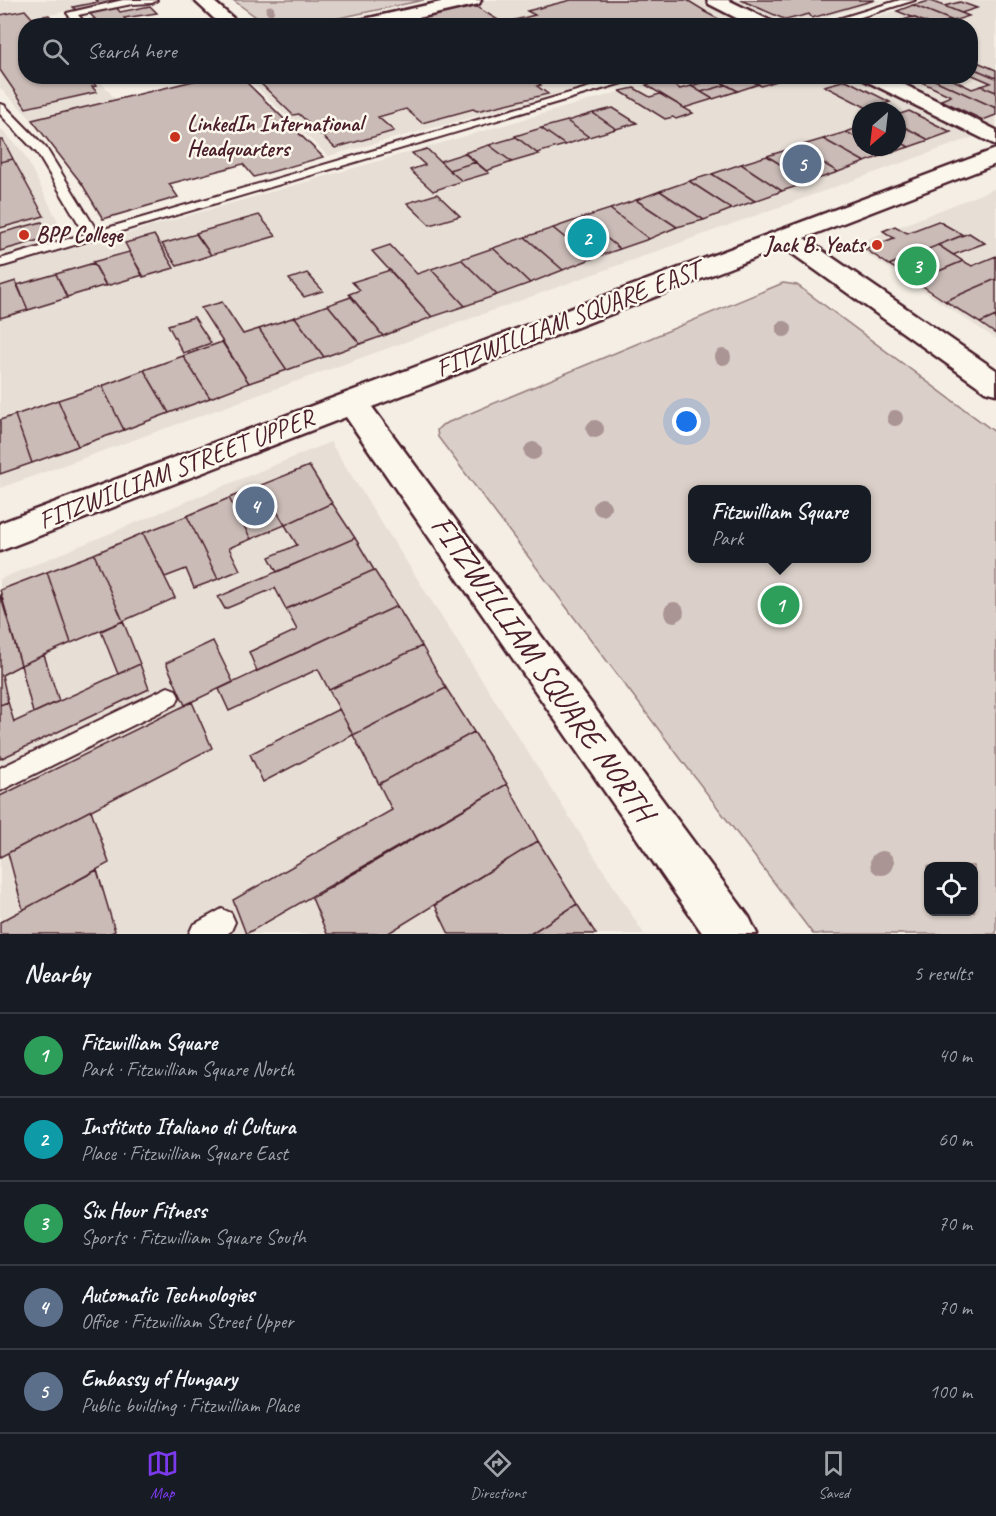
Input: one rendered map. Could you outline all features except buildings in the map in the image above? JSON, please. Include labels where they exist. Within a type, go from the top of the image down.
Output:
[{"type":"street","points":[[202,0],[223,18]]},
{"type":"street","points":[[392,18],[472,0]]},
{"type":"street","points":[[715,0],[750,18]]},
{"type":"street","points":[[887,84],[996,138]]},
{"type":"street","name":"FITZWILLIAM SQUARE EAST","points":[[352,402],[996,156]]},
{"type":"street","points":[[784,236],[996,384]]},
{"type":"street","name":"FITZWILLIAM STREET UPPER","points":[[0,537],[352,402]]},
{"type":"street","name":"FITZWILLIAM SQUARE NORTH","points":[[352,402],[732,934]]},
{"type":"lane","points":[[76,18],[72,13],[132,1],[152,0]]},
{"type":"lane","points":[[848,18],[910,0]]},
{"type":"lane","points":[[0,263],[614,84]]},
{"type":"lane","points":[[0,107],[42,151],[93,236]]},
{"type":"lane","points":[[0,780],[168,697]]},
{"type":"shaded area","points":[[0,0],[125,0],[43,18],[18,18],[18,84],[103,84],[115,99],[32,120],[0,88]]},
{"type":"shaded area","points":[[233,0],[424,0],[339,18],[257,18]]},
{"type":"shaded area","points":[[439,0],[884,0],[824,18],[361,18]]},
{"type":"shaded area","points":[[933,0],[996,0],[996,129],[0,488],[0,128],[23,152],[72,249],[647,84],[978,84],[978,18],[872,18]]},
{"type":"shaded area","points":[[253,84],[592,84],[567,91],[556,99],[538,104],[522,104],[328,156]]},
{"type":"shaded area","points":[[996,188],[996,339],[853,245]]},
{"type":"shaded area","points":[[783,283],[797,285],[996,433],[996,934],[813,934],[438,437],[437,430],[442,425]]},
{"type":"shaded area","points":[[330,442],[644,934],[0,934],[0,579]]},
{"type":"place","name":"LinkedIn International Headquarters","points":[[175,137]]},
{"type":"place","name":"Embassy of Hungary","points":[[802,164]]},
{"type":"place","name":"BPP College","points":[[24,235]]},
{"type":"place","name":"Instituto Italiano di Cultura","points":[[587,238]]},
{"type":"place","name":"Jack B. Yeats","points":[[877,245]]},
{"type":"place","name":"Six Hour Fitness","points":[[917,266]]},
{"type":"place","name":"Automatic Technologies","points":[[255,506]]},
{"type":"place","name":"Fitzwilliam Square","points":[[780,605]]}]
